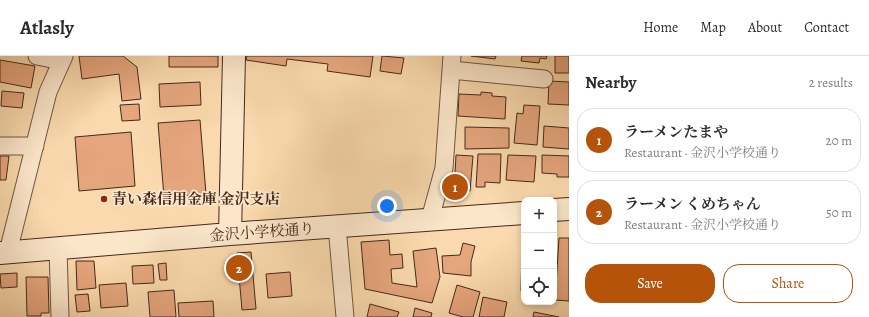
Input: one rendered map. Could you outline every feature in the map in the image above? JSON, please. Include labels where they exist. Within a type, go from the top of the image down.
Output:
[{"type":"street","points":[[4,253],[35,146],[48,92],[63,59],[37,56]]},
{"type":"street","points":[[230,234],[234,56]]},
{"type":"street","points":[[430,219],[444,168],[452,63],[544,79]]},
{"type":"street","points":[[0,146],[35,146]]},
{"type":"street","points":[[557,210],[569,209]]},
{"type":"street","name":"金沢小学校通り","points":[[4,253],[521,212]]},
{"type":"street","points":[[337,226],[345,317]]},
{"type":"street","points":[[58,248],[60,317]]},
{"type":"building","points":[[79,56],[123,56],[137,67],[141,99],[122,101],[119,74],[82,79]]},
{"type":"building","points":[[169,56],[218,56],[218,67],[169,67]]},
{"type":"building","points":[[247,56],[373,56],[370,77],[327,71],[328,64],[287,59],[286,66],[246,60]]},
{"type":"building","points":[[382,56],[404,58],[401,74],[380,71]]},
{"type":"building","points":[[471,56],[496,56],[495,59]]},
{"type":"building","points":[[522,56],[547,56],[546,59],[540,58],[539,63],[521,61]]},
{"type":"building","points":[[555,56],[569,56],[569,73],[555,73]]},
{"type":"building","points":[[0,60],[35,66],[31,88],[0,82]]},
{"type":"building","points":[[549,81],[569,82],[569,105],[548,104]]},
{"type":"building","points":[[200,82],[201,105],[160,107],[159,84]]},
{"type":"building","points":[[2,91],[24,93],[22,108],[1,106]]},
{"type":"building","points":[[481,92],[492,93],[492,96],[506,97],[505,119],[458,116],[459,94],[481,95]]},
{"type":"building","points":[[139,104],[140,120],[122,121],[120,105]]},
{"type":"building","points":[[524,105],[540,106],[537,145],[514,143],[517,113],[523,114]]},
{"type":"building","points":[[200,120],[206,194],[164,197],[158,123]]},
{"type":"building","points":[[544,126],[569,128],[569,149],[543,147]]},
{"type":"building","points":[[465,127],[509,128],[509,148],[465,149]]},
{"type":"building","points":[[131,132],[135,186],[79,191],[75,137]]},
{"type":"building","points":[[478,154],[501,154],[500,183],[485,182],[485,187],[476,187]]},
{"type":"building","points":[[456,155],[473,156],[470,191],[446,189],[449,173],[455,174]]},
{"type":"building","points":[[508,155],[536,156],[534,182],[506,180]]},
{"type":"building","points":[[542,155],[569,156],[569,177],[557,177],[557,174],[542,173]]},
{"type":"building","points":[[0,156],[9,156],[6,180],[0,180]]},
{"type":"building","points":[[559,238],[569,238],[569,301],[557,300]]},
{"type":"building","points":[[389,240],[390,255],[402,254],[403,268],[391,269],[392,283],[417,287],[413,251],[436,248],[440,277],[432,303],[365,289],[361,242]]},
{"type":"building","points":[[463,243],[475,246],[471,262],[471,276],[443,273],[442,256],[460,255]]},
{"type":"building","points":[[251,252],[256,309],[242,310],[237,253]]},
{"type":"building","points":[[76,261],[94,261],[96,288],[77,290]]},
{"type":"building","points":[[166,263],[167,280],[160,280],[158,264]]},
{"type":"building","points":[[153,265],[154,283],[133,284],[132,266]]},
{"type":"building","points":[[290,272],[292,296],[268,298],[266,274]]},
{"type":"building","points":[[17,273],[17,287],[1,288],[0,274]]},
{"type":"building","points":[[26,277],[48,277],[49,313],[41,313],[41,316],[27,316]]},
{"type":"building","points":[[126,283],[128,306],[101,308],[99,285]]},
{"type":"building","points":[[457,285],[480,292],[473,317],[463,317],[449,313]]},
{"type":"building","points":[[174,290],[176,317],[150,317],[148,292]]},
{"type":"building","points":[[88,294],[90,311],[77,312],[75,295]]},
{"type":"building","points":[[483,297],[507,302],[504,317],[479,317]]},
{"type":"building","points":[[213,301],[214,317],[179,317],[178,303]]},
{"type":"building","points":[[370,304],[399,312],[397,317],[367,317]]},
{"type":"building","points":[[415,308],[432,313],[431,317],[413,317]]},
{"type":"building","points":[[534,312],[559,317],[533,317]]},
{"type":"place","name":"ラーメンたまや","points":[[455,187]]},
{"type":"place","name":"青い森信用金庫 金沢支店","points":[[104,199]]},
{"type":"place","name":"ラーメン くめちゃん","points":[[239,268]]}]
